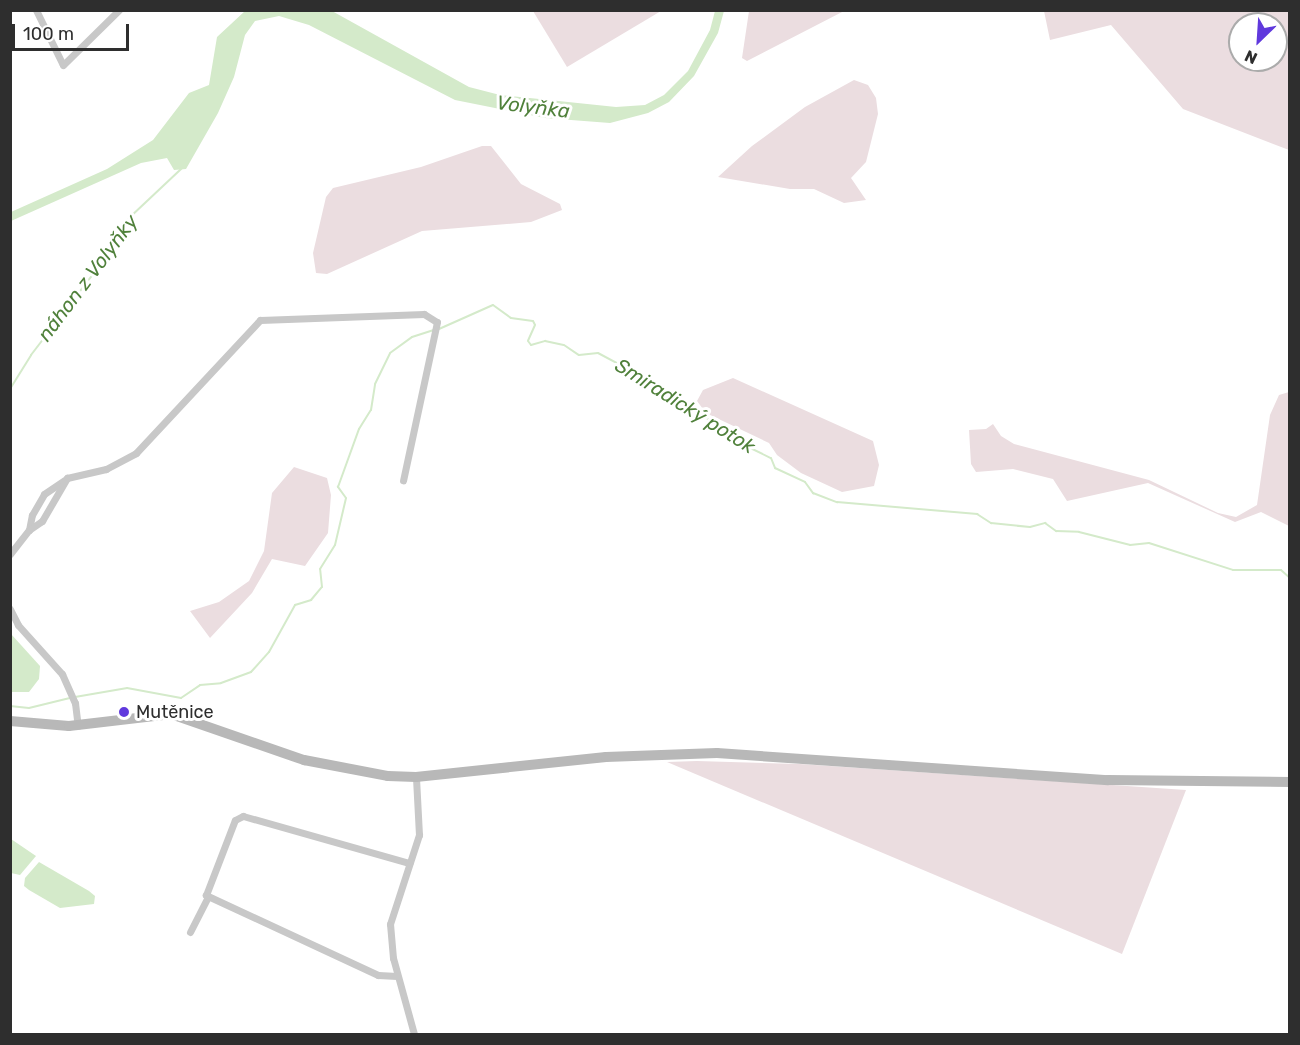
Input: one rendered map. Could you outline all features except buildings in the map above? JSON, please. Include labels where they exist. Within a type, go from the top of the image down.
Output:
[{"type":"street","points":[[36,10],[63,65],[119,10]]},
{"type":"street","points":[[29,530],[32,514],[44,494],[67,478],[106,469],[136,453],[260,320],[424,314],[437,322],[403,480]]},
{"type":"street","points":[[10,554],[29,530],[42,521],[67,478]]},
{"type":"street","points":[[10,609],[18,625],[62,674],[75,703],[78,726]]},
{"type":"street","points":[[10,722],[78,726],[171,714],[332,768],[416,777],[606,757],[717,753],[1108,780],[1290,782]]},
{"type":"street","points":[[414,1035],[397,976],[390,924],[420,826],[416,777]]},
{"type":"street","points":[[190,932],[207,898],[207,891],[235,820],[243,816],[409,863]]},
{"type":"street","points":[[207,898],[378,975],[397,976]]},
{"type":"shaded area","points":[[661,10],[567,67],[533,11]]},
{"type":"shaded area","points":[[749,10],[844,11],[747,61],[742,58]]},
{"type":"shaded area","points":[[1044,11],[1289,11],[1289,150],[1183,109],[1111,25],[1050,40]]},
{"type":"shaded area","points":[[854,80],[868,85],[876,98],[878,114],[866,162],[851,178],[866,200],[844,203],[814,189],[790,189],[718,177],[752,146],[805,107]]},
{"type":"shaded area","points":[[482,146],[491,146],[521,184],[560,204],[562,210],[531,222],[422,231],[327,274],[316,273],[313,253],[326,197],[333,188],[421,167]]},
{"type":"shaded area","points":[[733,378],[873,441],[879,465],[874,486],[842,492],[801,473],[777,455],[769,443],[706,413],[697,401],[703,390]]},
{"type":"shaded area","points":[[1289,392],[1289,526],[1261,512],[1235,522],[1148,483],[1067,501],[1053,479],[1013,469],[976,472],[971,464],[969,430],[986,429],[993,424],[1001,436],[1014,444],[1149,480],[1218,513],[1236,517],[1257,505],[1270,415],[1279,395]]},
{"type":"shaded area","points":[[294,467],[327,478],[331,495],[328,533],[305,566],[272,559],[252,593],[210,638],[190,611],[219,602],[249,581],[264,551],[272,493]]},
{"type":"shaded area","points":[[667,762],[800,764],[1186,790],[1122,954]]},
{"type":"water","name":"Volyňka","points":[[245,11],[332,11],[469,87],[500,95],[616,107],[645,105],[664,95],[688,71],[710,30],[715,11],[724,11],[718,33],[694,76],[669,102],[648,113],[610,123],[545,118],[455,100],[309,25],[279,16],[255,21],[245,35],[234,77],[218,113],[186,169],[174,170],[167,158],[141,163],[11,221],[11,212],[107,169],[153,140],[189,93],[209,85],[217,37]]},
{"type":"water","points":[[11,634],[40,666],[39,679],[29,692],[11,692]]},
{"type":"water","points":[[11,839],[36,856],[20,875],[11,873]]},
{"type":"water","points":[[39,862],[89,891],[95,896],[94,904],[60,908],[29,890],[24,886],[25,878]]},
{"type":"waterway","name":"náhon z Volyňky","points":[[10,389],[31,355],[110,252],[129,218],[182,168]]},
{"type":"waterway","name":"Smiradický potok","points":[[439,329],[493,305],[511,318],[533,321],[535,325],[528,341],[531,345],[545,341],[564,345],[579,355],[598,353],[675,395],[742,444],[771,458],[775,468],[805,482],[813,493],[837,502],[977,514],[991,523],[1030,527],[1045,523],[1056,531],[1079,532],[1130,545],[1149,543],[1233,570],[1281,570],[1290,578]]},
{"type":"waterway","name":"Smiradický potok","points":[[75,697],[127,688],[181,698],[200,685],[221,683],[251,672],[269,652],[295,605],[311,600],[322,587],[320,569],[335,545],[346,498],[338,487],[359,429],[371,410],[375,384],[390,353],[412,337],[433,330]]},
{"type":"waterway","name":"Smiradický potok","points":[[10,706],[29,708],[70,698]]},
{"type":"place","name":"Mutěnice","points":[[124,712]]}]
